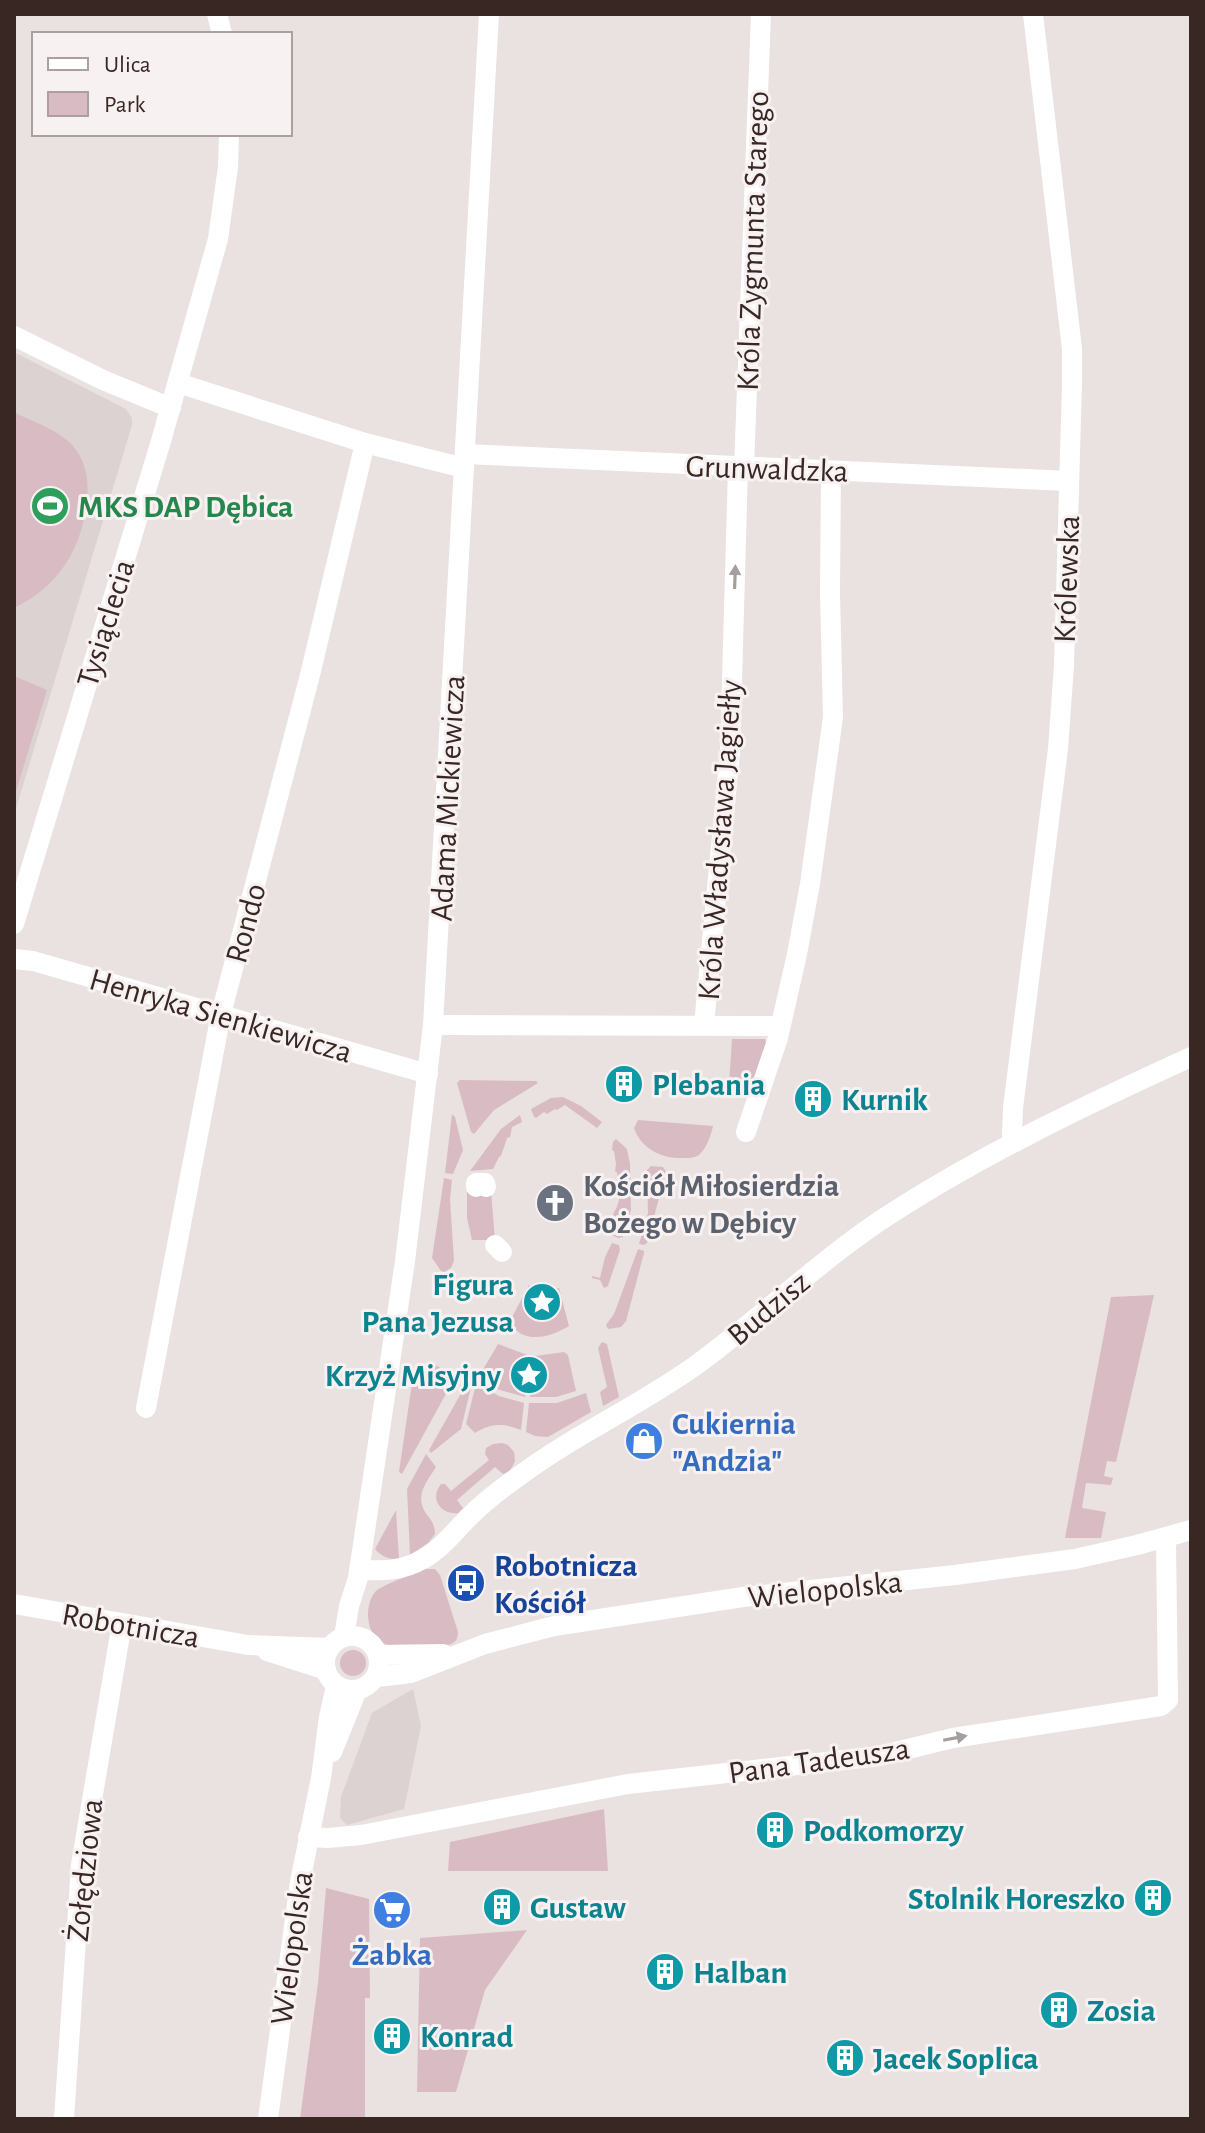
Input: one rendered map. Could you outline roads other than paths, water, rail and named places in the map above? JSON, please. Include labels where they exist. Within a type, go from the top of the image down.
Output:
[{"type":"street","name":"Adama Mickiewicza","points":[[345,1641],[359,1574],[405,1261],[433,1025],[489,14]]},
{"type":"street","name":"Króla Zygmunta Starego","points":[[733,655],[761,14]]},
{"type":"street","name":"Królewska","points":[[1015,1142],[1012,1135],[1013,1108],[1058,749],[1064,665],[1072,349],[1033,14]]},
{"type":"street","name":"Tysiąclecia","points":[[14,924],[171,408],[218,239],[229,136]]},
{"type":"street","points":[[14,336],[103,380],[171,408]]},
{"type":"street","name":"Grunwaldzka","points":[[178,383],[365,443],[464,461],[1069,481]]},
{"type":"street","name":"Rondo","points":[[146,1408],[221,1014],[310,675],[365,443]]},
{"type":"street","points":[[746,1132],[780,1026],[797,954],[833,717],[831,471]]},
{"type":"street","name":"Króla Władysława Jagiełły","points":[[704,1025],[729,765],[733,655]]},
{"type":"street","name":"Henryka Sienkiewicza","points":[[14,959],[33,961],[428,1074]]},
{"type":"street","name":"Króla Władysława Jagiełły","points":[[433,1025],[780,1026]]},
{"type":"street","name":"Budzisz","points":[[359,1574],[390,1571],[422,1559],[514,1479],[696,1365],[860,1233],[898,1209],[1015,1142],[1191,1057]]},
{"type":"street","name":"Wielopolska","points":[[377,1677],[411,1673],[459,1653],[554,1626],[743,1597],[1075,1559],[1191,1530]]},
{"type":"street","name":"Pana Tadeusza","points":[[308,1837],[361,1835],[628,1784],[879,1756],[953,1738],[1161,1706],[1168,1700],[1166,1538]]},
{"type":"street","name":"Robotnicza","points":[[14,1604],[248,1645],[331,1678]]},
{"type":"street","name":"Żołędziowa","points":[[64,2119],[81,1860],[122,1623]]},
{"type":"street","points":[[345,1641],[371,1643],[378,1655],[377,1677],[357,1690],[346,1690],[331,1678],[325,1659],[345,1641]]},
{"type":"street","name":"Robotnicza","points":[[248,1645],[345,1641]]},
{"type":"street","name":"Wielopolska","points":[[378,1655],[459,1653]]},
{"type":"street","name":"Wielopolska","points":[[268,2119],[295,1918],[321,1778],[331,1678]]},
{"type":"street","name":"Wielopolska","points":[[321,1778],[357,1690]]},
{"type":"place","name":"MKS DAP Dębica","points":[[50,506]]},
{"type":"place","name":"Plebania","points":[[624,1084]]},
{"type":"place","name":"Kurnik","points":[[813,1099]]},
{"type":"place","name":"Kościół Miłosierdzia Bożego w Dębicy","points":[[555,1203]]},
{"type":"place","name":"Figura Pana Jezusa","points":[[542,1302]]},
{"type":"place","name":"Krzyż Misyjny","points":[[529,1375]]},
{"type":"place","name":"Cukiernia \"Andzia\"","points":[[644,1441]]},
{"type":"place","name":"Robotnicza Kościół","points":[[466,1583]]},
{"type":"place","name":"Podkomorzy","points":[[775,1830]]},
{"type":"place","name":"Stolnik Horeszko","points":[[1153,1898]]},
{"type":"place","name":"Gustaw","points":[[502,1907]]},
{"type":"place","name":"Żabka","points":[[392,1910]]},
{"type":"place","name":"Halban","points":[[665,1972]]},
{"type":"place","name":"Zosia","points":[[1059,2010]]},
{"type":"place","name":"Konrad","points":[[392,2036]]},
{"type":"place","name":"Jacek Soplica","points":[[845,2058]]}]
